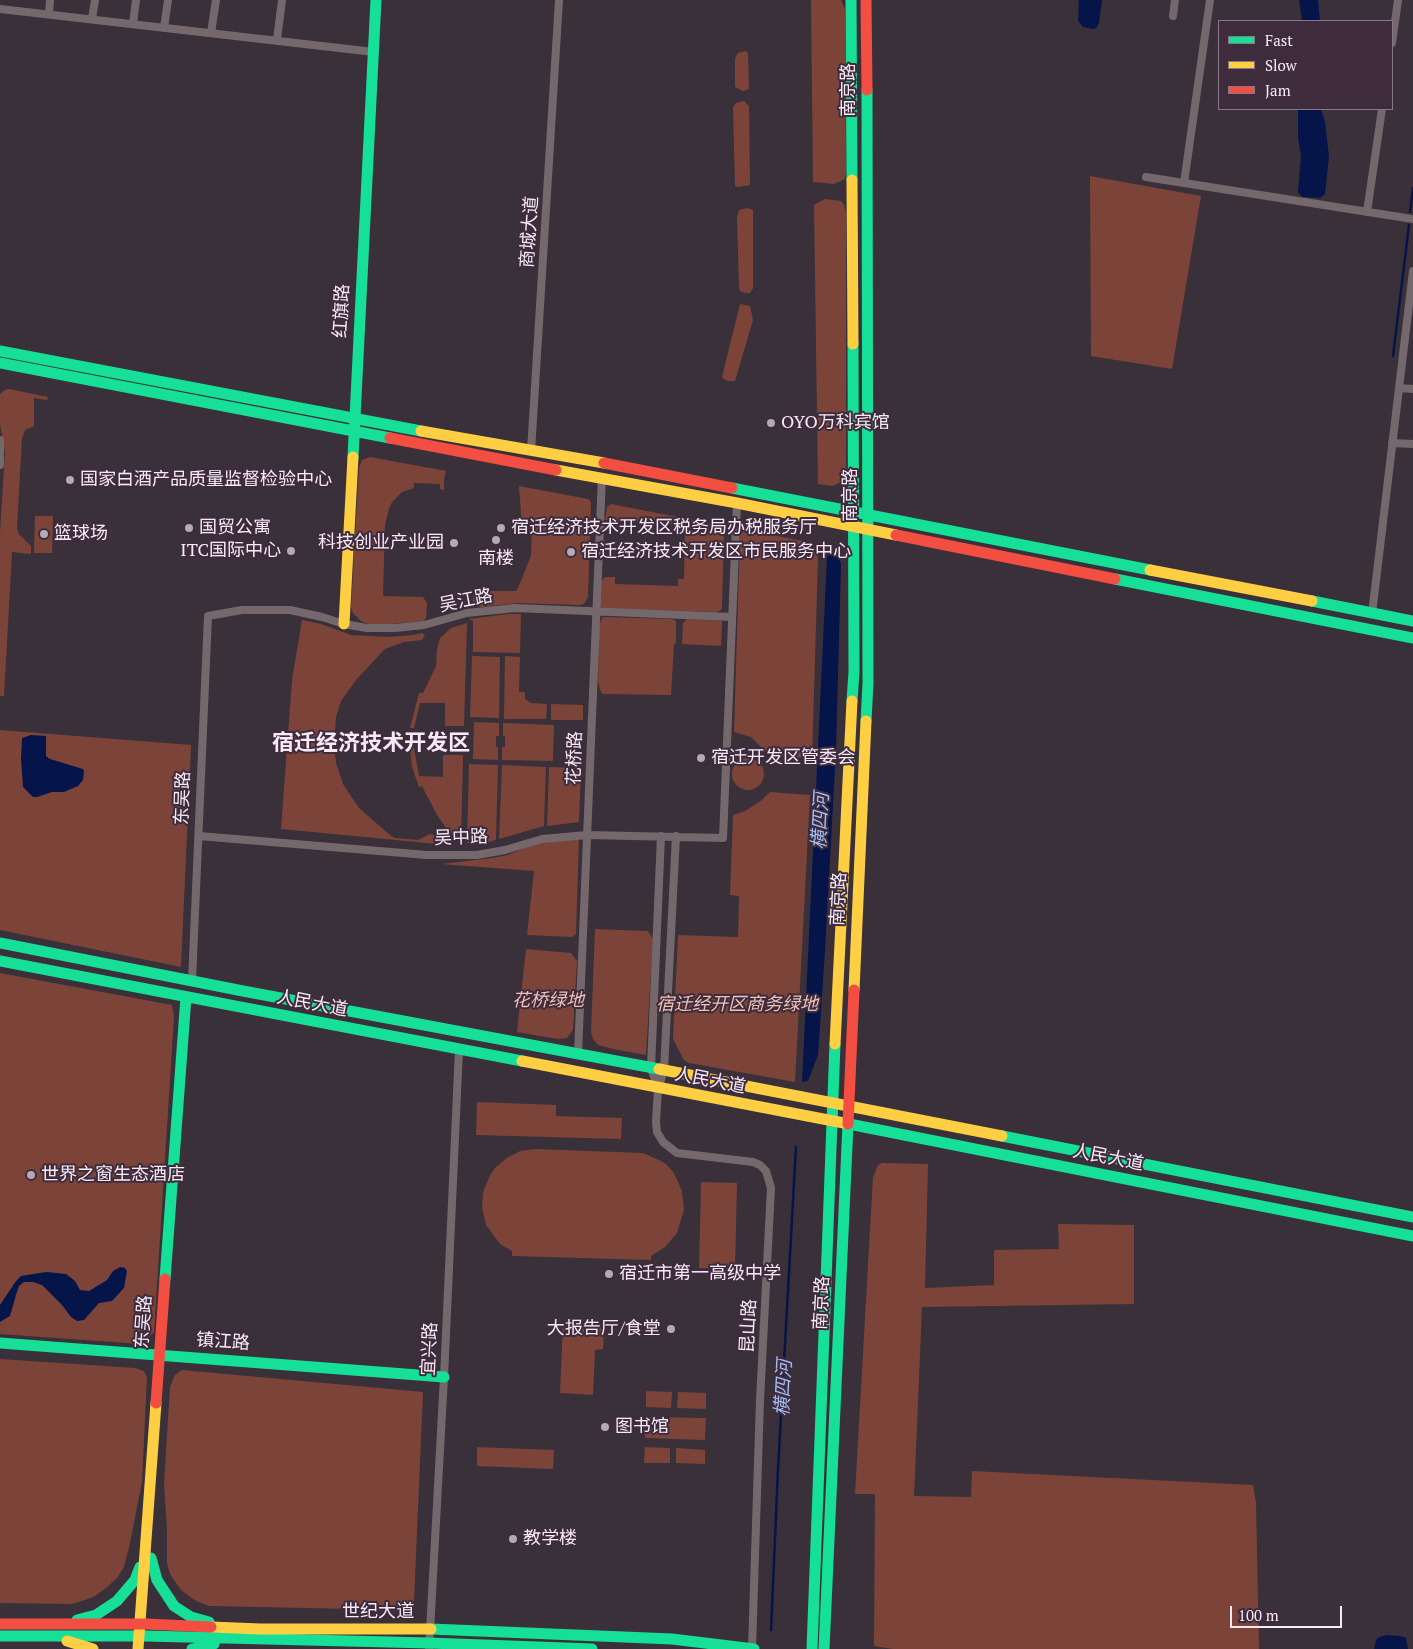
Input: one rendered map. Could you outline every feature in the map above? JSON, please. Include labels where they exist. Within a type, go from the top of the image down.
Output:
[{"type":"main road","name":"红旗路","points":[[344,624],[376,0]]},
{"type":"main road","name":"南京路","points":[[812,1649],[832,1102],[854,672],[855,527],[851,0]]},
{"type":"main road","name":"南京路","points":[[824,1649],[868,683],[866,0]]},
{"type":"main road","points":[[0,351],[531,451],[604,463],[1413,621]]},
{"type":"main road","points":[[1,365],[120,385],[601,479],[737,503],[1413,638]]},
{"type":"main road","name":"人民大道","points":[[0,943],[849,1105],[1413,1217]]},
{"type":"main road","name":"人民大道","points":[[0,961],[848,1124],[1413,1236]]},
{"type":"main road","name":"东吴路","points":[[138,1649],[143,1624],[188,998]]},
{"type":"main road","name":"镇江路","points":[[0,1343],[444,1377]]},
{"type":"main road","points":[[55,1624],[89,1617],[108,1608],[117,1601],[135,1580],[148,1558]]},
{"type":"main road","points":[[148,1558],[157,1580],[169,1599],[181,1612],[202,1620],[260,1629]]},
{"type":"main road","name":"世纪大道","points":[[0,1624],[143,1624],[260,1629],[430,1630],[672,1639],[753,1649]]},
{"type":"main road","points":[[0,1636],[68,1641],[93,1649]]},
{"type":"main road","name":"世纪大道","points":[[0,1636],[142,1636],[429,1646],[592,1649]]},
{"type":"main road","name":"东吴路","points":[[142,1636],[144,1649]]},
{"type":"main road","points":[[192,1649],[204,1645],[258,1640]]},
{"type":"street","points":[[49,14],[50,0]]},
{"type":"street","points":[[92,19],[96,0]]},
{"type":"street","points":[[132,24],[136,0]]},
{"type":"street","points":[[164,28],[168,0]]},
{"type":"street","points":[[211,33],[216,0]]},
{"type":"street","points":[[277,40],[282,0]]},
{"type":"street","name":"商城大道","points":[[528,465],[531,451],[559,0]]},
{"type":"street","points":[[1173,16],[1175,0]]},
{"type":"street","points":[[1184,183],[1210,0]]},
{"type":"street","points":[[1393,36],[1398,0]]},
{"type":"street","points":[[0,9],[374,52]]},
{"type":"street","points":[[1367,212],[1382,110]]},
{"type":"street","points":[[1146,177],[1413,219]]},
{"type":"street","points":[[1372,614],[1413,271]]},
{"type":"street","points":[[1399,388],[1413,389]]},
{"type":"street","points":[[0,440],[0,465]]},
{"type":"street","points":[[1392,443],[1413,444]]},
{"type":"street","name":"花桥路","points":[[578,1054],[601,479],[604,463]]},
{"type":"street","points":[[732,617],[737,503]]},
{"type":"street","name":"吴江路","points":[[208,616],[242,610],[290,610],[367,628],[424,625],[467,613],[515,608],[732,617]]},
{"type":"street","name":"东吴路","points":[[192,981],[208,616]]},
{"type":"street","name":"吴中路","points":[[199,836],[427,855],[477,855],[505,850],[542,839],[587,835],[723,838],[732,617]]},
{"type":"street","points":[[658,1089],[651,1068],[661,836]]},
{"type":"street","points":[[658,1089],[664,1070],[676,836]]},
{"type":"street","name":"宜兴路","points":[[429,1646],[459,1050]]},
{"type":"street","name":"昆山路","points":[[658,1089],[657,1132],[669,1148],[677,1153],[753,1162],[760,1165],[766,1171],[770,1179],[760,1400],[753,1649]]},
{"type":"green space","points":[[811,0],[841,0],[845,9],[846,172],[845,179],[834,184],[813,182]]},
{"type":"green space","points":[[746,51],[748,53],[749,89],[743,91],[735,87],[735,58],[738,53]]},
{"type":"green space","points":[[744,101],[749,106],[750,185],[738,187],[735,186],[733,107],[736,103]]},
{"type":"green space","points":[[1090,176],[1201,196],[1172,369],[1091,356]]},
{"type":"green space","points":[[825,199],[841,201],[846,213],[846,477],[833,486],[818,484],[814,205]]},
{"type":"green space","points":[[747,208],[753,210],[753,288],[750,293],[741,292],[739,288],[737,217],[739,210]]},
{"type":"green space","points":[[740,304],[750,306],[753,320],[735,381],[728,381],[722,378]]},
{"type":"green space","points":[[9,389],[48,397],[47,400],[34,398],[34,426],[25,430],[22,438],[17,528],[19,534],[31,546],[31,554],[12,552],[4,696],[0,696],[0,532],[5,453],[0,424],[0,394]]},
{"type":"green space","points":[[370,457],[446,471],[444,490],[440,489],[440,484],[414,483],[414,488],[402,492],[392,502],[385,525],[383,596],[423,597],[427,603],[424,621],[378,625],[368,624],[361,621],[353,613],[351,607],[359,468],[362,460]]},
{"type":"green space","points":[[519,486],[588,499],[591,502],[588,597],[584,604],[518,603],[481,607],[475,605],[473,601],[474,591],[516,591],[531,556],[532,526],[522,526]]},
{"type":"green space","points":[[611,504],[724,526],[721,610],[717,612],[601,608],[599,605],[600,583],[605,577],[615,577],[615,584],[678,586],[678,579],[684,579],[685,525],[605,520],[607,507]]},
{"type":"green space","name":"篮球场","points":[[35,516],[53,516],[52,553],[34,553]]},
{"type":"green space","points":[[745,530],[808,542],[817,550],[812,758],[770,756],[751,737],[734,732],[740,536],[741,532]]},
{"type":"green space","points":[[521,614],[520,653],[473,652],[473,621],[469,619]]},
{"type":"green space","points":[[603,617],[672,619],[676,621],[676,644],[674,644],[671,695],[603,694],[601,692],[598,682],[599,624]]},
{"type":"green space","points":[[687,619],[722,621],[721,646],[682,644],[683,623]]},
{"type":"green space","points":[[302,620],[321,624],[351,635],[389,637],[422,633],[425,635],[422,640],[404,642],[385,649],[356,680],[341,701],[336,717],[334,745],[336,763],[343,784],[359,808],[395,838],[418,840],[430,834],[437,836],[437,844],[281,829],[292,680]]},
{"type":"green space","points":[[467,623],[464,726],[445,726],[445,703],[420,703],[414,728],[410,728],[419,693],[423,693],[436,666],[440,638],[451,628]]},
{"type":"green space","points":[[472,656],[500,657],[499,718],[470,717]]},
{"type":"green space","points":[[505,656],[520,657],[519,692],[525,692],[525,699],[531,703],[547,704],[546,719],[504,719]]},
{"type":"green space","points":[[551,704],[583,705],[583,720],[551,720]]},
{"type":"green space","points":[[474,722],[499,723],[499,736],[496,736],[498,760],[473,759]]},
{"type":"green space","points":[[503,723],[554,725],[553,761],[502,760],[502,747],[505,747]]},
{"type":"green space","points":[[0,730],[191,745],[181,967],[0,930]]},
{"type":"green space","points":[[410,748],[414,748],[419,776],[443,777],[443,755],[463,755],[461,843],[452,836],[437,815],[422,786],[419,787],[412,767]]},
{"type":"green space","points":[[748,758],[754,759],[759,763],[763,768],[763,780],[759,785],[754,789],[748,790],[742,789],[737,785],[733,780],[732,774],[733,768],[737,763],[742,759]]},
{"type":"green space","points":[[469,764],[498,765],[496,840],[484,843],[467,843]]},
{"type":"green space","points":[[502,765],[546,767],[544,826],[499,839]]},
{"type":"green space","points":[[549,767],[581,768],[579,822],[547,826]]},
{"type":"green space","name":"宿迁经开区商务绿地","points":[[770,792],[810,795],[795,1082],[689,1063],[684,1060],[673,1039],[678,935],[738,937],[739,896],[730,895],[733,815],[745,811],[762,800]]},
{"type":"green space","points":[[579,838],[576,934],[572,937],[527,935],[534,871],[441,864],[508,855],[536,843]]},
{"type":"green space","name":"宿迁经开区商务绿地","points":[[595,929],[648,931],[653,939],[646,1055],[598,1045],[593,1039],[591,1032]]},
{"type":"green space","name":"花桥绿地","points":[[526,949],[571,953],[577,961],[573,1030],[567,1038],[558,1039],[517,1032]]},
{"type":"green space","points":[[0,973],[172,1005],[174,1017],[154,1332],[141,1344],[0,1334]]},
{"type":"green space","points":[[477,1102],[556,1105],[556,1116],[622,1118],[621,1139],[476,1135]]},
{"type":"green space","points":[[535,1149],[643,1153],[666,1164],[674,1173],[682,1191],[684,1210],[677,1233],[665,1247],[651,1256],[651,1260],[512,1256],[512,1251],[500,1244],[486,1225],[482,1208],[483,1193],[490,1175],[496,1167],[520,1151]]},
{"type":"green space","points":[[882,1163],[928,1164],[925,1288],[994,1285],[994,1250],[1059,1249],[1058,1224],[1134,1225],[1134,1304],[922,1307],[914,1496],[971,1497],[972,1471],[1253,1485],[1256,1503],[1259,1649],[893,1649],[874,1646],[875,1494],[855,1494],[873,1177],[878,1165]]},
{"type":"green space","points":[[701,1182],[737,1183],[735,1269],[699,1268]]},
{"type":"green space","points":[[563,1324],[604,1326],[603,1349],[595,1350],[593,1395],[560,1393]]},
{"type":"green space","points":[[0,1359],[135,1368],[144,1371],[147,1377],[142,1482],[124,1567],[117,1578],[106,1588],[85,1600],[72,1604],[0,1603]]},
{"type":"green space","points":[[182,1370],[423,1392],[414,1601],[410,1606],[405,1610],[209,1606],[196,1601],[181,1590],[170,1574],[167,1563],[164,1484],[170,1387],[175,1375]]},
{"type":"green space","points":[[646,1391],[672,1392],[671,1408],[646,1407]]},
{"type":"green space","points":[[678,1392],[706,1393],[706,1409],[677,1408]]},
{"type":"green space","points":[[646,1417],[706,1418],[705,1440],[645,1438]]},
{"type":"green space","points":[[477,1447],[554,1450],[553,1469],[477,1466]]},
{"type":"green space","points":[[645,1447],[670,1448],[670,1463],[644,1463]]},
{"type":"green space","points":[[676,1448],[705,1450],[705,1464],[676,1463]]},
{"type":"water","points":[[1079,0],[1102,0],[1099,23],[1094,29],[1083,27],[1078,21]]},
{"type":"water","points":[[1299,0],[1318,0],[1320,20],[1302,20]]},
{"type":"water","points":[[1298,110],[1321,110],[1325,121],[1329,157],[1325,194],[1320,198],[1302,197],[1298,192],[1301,156],[1298,138]]},
{"type":"water","points":[[831,549],[838,556],[841,564],[836,750],[818,1055],[808,1081],[802,1082],[827,557]]},
{"type":"water","points":[[31,735],[46,736],[46,756],[50,759],[83,769],[83,780],[78,786],[64,792],[52,792],[37,797],[33,797],[23,787],[22,738]]},
{"type":"water","points":[[120,1267],[125,1268],[127,1271],[124,1288],[112,1301],[99,1303],[84,1320],[77,1321],[71,1317],[42,1285],[24,1282],[19,1286],[10,1316],[0,1322],[0,1305],[21,1276],[46,1272],[66,1274],[75,1281],[80,1290],[89,1291],[107,1280],[113,1271]]},
{"type":"water","points":[[1387,1635],[1406,1638],[1408,1649],[1374,1649],[1376,1640]]},
{"type":"waterway","points":[[1410,212],[1413,188]]},
{"type":"waterway","points":[[1393,356],[1409,225]]},
{"type":"waterway","name":"横四河","points":[[771,1630],[796,1147]]},
{"type":"traffic: fast","points":[[353,457],[376,0]]},
{"type":"traffic: fast","points":[[851,0],[852,180]]},
{"type":"traffic: fast","points":[[866,721],[868,683],[867,90]]},
{"type":"traffic: fast","points":[[852,701],[854,672],[853,344]]},
{"type":"traffic: fast","points":[[0,351],[421,431]]},
{"type":"traffic: fast","points":[[0,363],[390,438]]},
{"type":"traffic: fast","points":[[732,488],[1150,570]]},
{"type":"traffic: fast","points":[[1115,579],[1413,638]]},
{"type":"traffic: fast","points":[[1312,601],[1413,621]]},
{"type":"traffic: fast","points":[[0,943],[243,991],[659,1069]]},
{"type":"traffic: fast","points":[[0,961],[522,1061]]},
{"type":"traffic: fast","points":[[165,1279],[186,997]]},
{"type":"traffic: fast","points":[[812,1649],[835,1044]]},
{"type":"traffic: fast","points":[[844,1123],[1413,1236]]},
{"type":"traffic: fast","points":[[824,1649],[848,1124]]},
{"type":"traffic: fast","points":[[1002,1136],[1413,1217]]},
{"type":"traffic: fast","points":[[0,1343],[444,1377]]},
{"type":"traffic: fast","points":[[151,1558],[157,1580],[174,1606],[191,1617],[209,1622]]},
{"type":"traffic: fast","points":[[77,1620],[96,1615],[117,1601],[135,1580],[140,1567]]},
{"type":"traffic: fast","points":[[431,1629],[672,1639],[754,1649]]},
{"type":"traffic: fast","points":[[0,1636],[145,1636],[592,1649]]},
{"type":"traffic: fast","points":[[192,1649],[214,1644]]},
{"type":"traffic: slow","points":[[852,180],[853,344]]},
{"type":"traffic: slow","points":[[421,431],[604,463]]},
{"type":"traffic: slow","points":[[344,624],[353,457]]},
{"type":"traffic: slow","points":[[556,470],[737,503],[896,535]]},
{"type":"traffic: slow","points":[[1150,570],[1312,601]]},
{"type":"traffic: slow","points":[[835,1044],[852,701]]},
{"type":"traffic: slow","points":[[854,990],[866,721]]},
{"type":"traffic: slow","points":[[522,1061],[844,1123]]},
{"type":"traffic: slow","points":[[659,1069],[1002,1136]]},
{"type":"traffic: slow","points":[[138,1649],[156,1403]]},
{"type":"traffic: slow","points":[[211,1627],[260,1629],[431,1629]]},
{"type":"traffic: slow","points":[[67,1641],[93,1649]]},
{"type":"traffic: jam","points":[[866,0],[867,90]]},
{"type":"traffic: jam","points":[[390,438],[556,470]]},
{"type":"traffic: jam","points":[[604,463],[732,488]]},
{"type":"traffic: jam","points":[[896,535],[1115,579]]},
{"type":"traffic: jam","points":[[848,1124],[854,990]]},
{"type":"traffic: jam","points":[[156,1403],[165,1279]]},
{"type":"traffic: jam","points":[[0,1624],[146,1624],[211,1627]]},
{"type":"place","name":"OYO万科宾馆","points":[[771,423]]},
{"type":"place","name":"国家白酒产品质量监督检验中心","points":[[70,480]]},
{"type":"place","name":"国贸公寓","points":[[189,528]]},
{"type":"place","name":"宿迁经济技术开发区税务局办税服务厅","points":[[501,528]]},
{"type":"place","name":"篮球场","points":[[44,534]]},
{"type":"place","name":"南楼","points":[[496,540]]},
{"type":"place","name":"科技创业产业园","points":[[454,543]]},
{"type":"place","name":"ITC国际中心","points":[[291,551]]},
{"type":"place","name":"宿迁经济技术开发区市民服务中心","points":[[571,552]]},
{"type":"place","name":"宿迁开发区管委会","points":[[701,758]]},
{"type":"place","name":"世界之窗生态酒店","points":[[31,1175]]},
{"type":"place","name":"宿迁市第一高级中学","points":[[609,1274]]},
{"type":"place","name":"大报告厅/食堂","points":[[671,1329]]},
{"type":"place","name":"图书馆","points":[[605,1427]]},
{"type":"place","name":"教学楼","points":[[513,1539]]},
{"type":"district","name":"宿迁经济技术开发区","points":[[371,744]]}]
